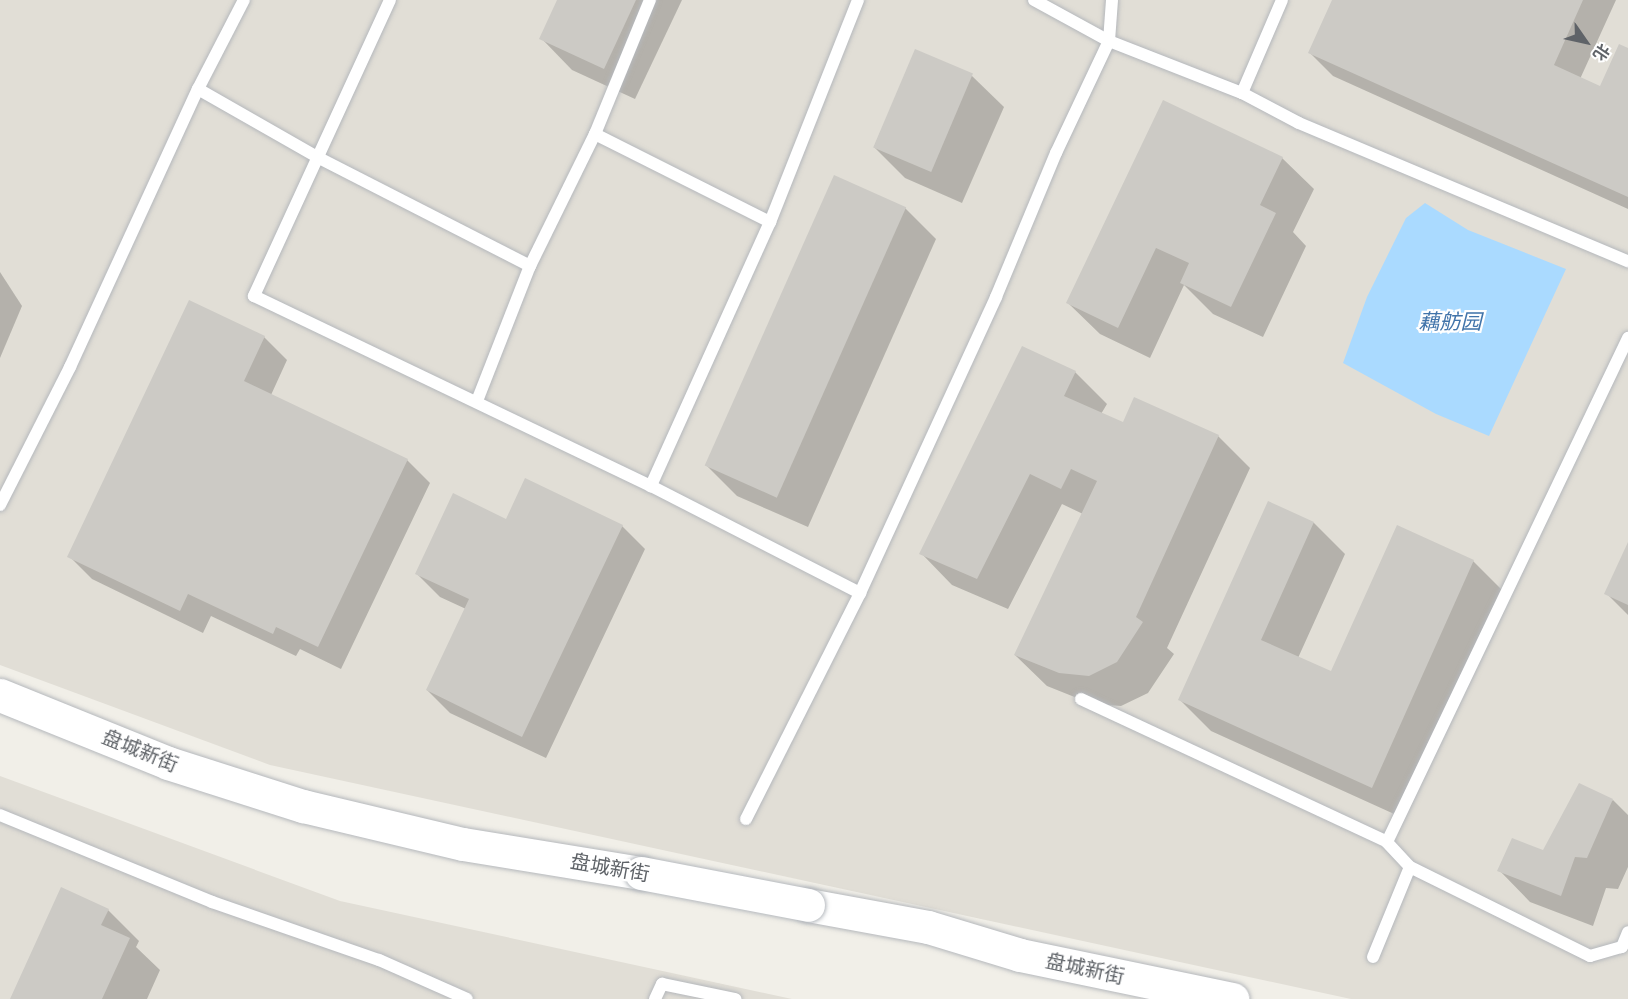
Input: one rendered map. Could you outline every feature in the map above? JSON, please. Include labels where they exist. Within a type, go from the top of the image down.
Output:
[{"type":"main road","name":"盘城新街","points":[[0,695],[168,763],[303,806],[463,844],[641,873],[928,927],[1020,955],[1233,999]]},
{"type":"lane","points":[[0,505],[70,367],[198,88],[244,0]]},
{"type":"lane","points":[[390,0],[254,296],[651,486],[860,593]]},
{"type":"lane","points":[[477,401],[530,266],[595,134],[650,0]]},
{"type":"lane","points":[[651,486],[770,222],[858,0]]},
{"type":"lane","points":[[1034,0],[1109,40],[1242,93],[1331,137],[1628,261]]},
{"type":"lane","points":[[746,819],[860,593],[1109,40],[1112,0]]},
{"type":"lane","points":[[1242,93],[1282,0]]},
{"type":"lane","points":[[198,88],[319,158],[530,266]]},
{"type":"lane","points":[[595,134],[770,222]]},
{"type":"lane","points":[[1387,842],[1628,338]]},
{"type":"lane","points":[[1082,699],[1387,842],[1410,867],[1590,956],[1622,947],[1628,932]]},
{"type":"lane","points":[[0,815],[212,902],[380,960],[467,999]]},
{"type":"lane","points":[[1373,957],[1410,867]]},
{"type":"lane","points":[[655,999],[662,984],[735,999]]},
{"type":"shaded area","points":[[0,0],[1628,0],[1628,999],[1351,999],[270,765],[0,665]]},
{"type":"shaded area","points":[[0,776],[340,901],[792,999],[0,999]]},
{"type":"water","name":"藕舫园","points":[[1425,203],[1468,230],[1566,269],[1489,436],[1436,414],[1343,363],[1367,297],[1406,218]]},
{"type":"building","points":[[557,0],[636,0],[604,69],[539,39]]},
{"type":"building","points":[[1332,0],[1583,0],[1554,65],[1600,86],[1619,44],[1628,48],[1628,197],[1308,53]]},
{"type":"building","points":[[915,49],[973,74],[931,172],[873,147]]},
{"type":"building","points":[[1163,100],[1283,157],[1260,205],[1276,213],[1231,307],[1180,283],[1189,263],[1156,248],[1118,328],[1066,303]]},
{"type":"building","points":[[834,175],[906,207],[777,498],[705,466]]},
{"type":"building","points":[[189,300],[265,336],[244,381],[408,459],[318,647],[276,627],[273,634],[188,594],[180,611],[67,557]]},
{"type":"building","points":[[1022,346],[1076,371],[1064,396],[1123,422],[1134,397],[1219,435],[1136,617],[1143,622],[1117,662],[1089,676],[1059,673],[1014,655],[1097,481],[1071,469],[1061,489],[1030,474],[977,579],[919,554]]},
{"type":"building","points":[[525,478],[623,525],[522,737],[426,690],[469,599],[415,574],[453,493],[506,519]]},
{"type":"building","points":[[1268,501],[1314,522],[1261,640],[1331,671],[1397,525],[1474,560],[1372,788],[1178,700]]},
{"type":"building","points":[[1628,542],[1628,605],[1604,594]]},
{"type":"building","points":[[1579,783],[1613,799],[1587,858],[1575,857],[1561,896],[1497,871],[1512,838],[1543,850]]},
{"type":"building","points":[[61,887],[109,909],[101,925],[130,938],[102,999],[10,999]]}]
